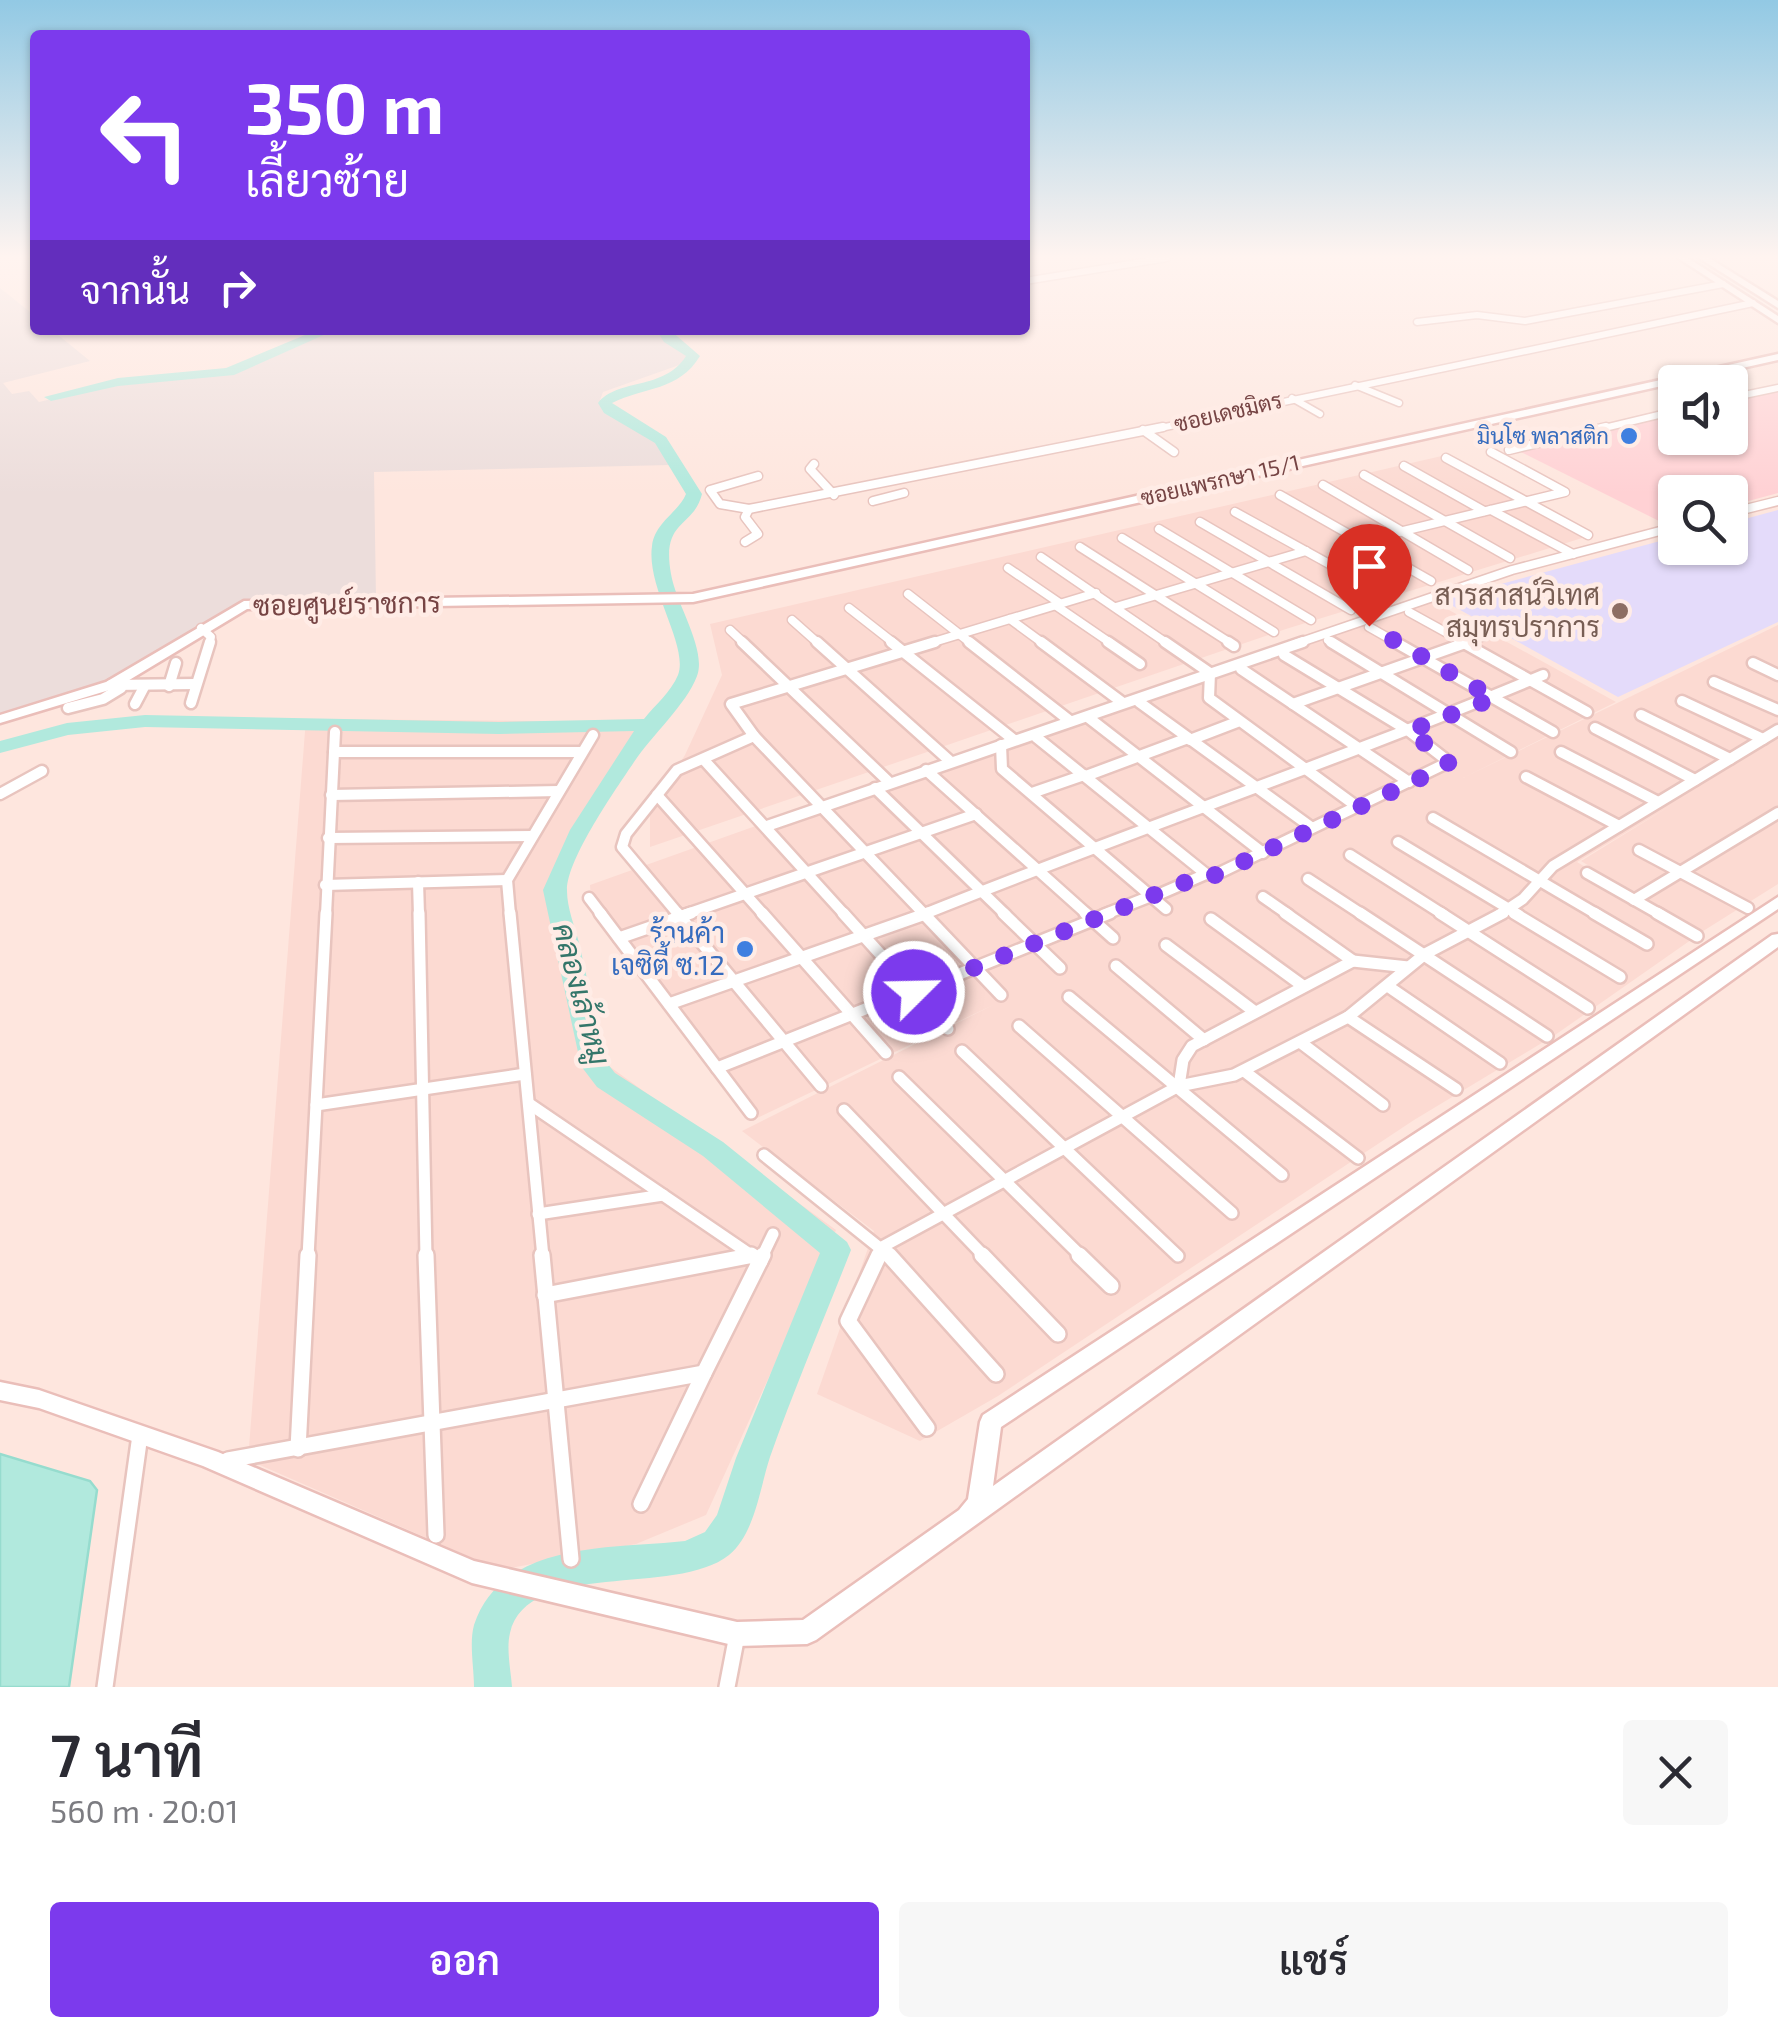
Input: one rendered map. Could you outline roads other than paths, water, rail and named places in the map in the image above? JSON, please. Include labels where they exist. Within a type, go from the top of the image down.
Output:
[{"type":"street","name":"ซอยเดชมิตร","points":[[749,509],[911,480],[1587,337]]},
{"type":"street","name":"ซอยแพรกษา 15/1","points":[[662,600],[693,598],[1778,358]]},
{"type":"street","points":[[1354,384],[1380,398],[1399,402]]},
{"type":"street","points":[[1748,394],[1778,388]]},
{"type":"street","points":[[1292,398],[1320,414]]},
{"type":"street","points":[[1509,450],[1658,415]]},
{"type":"street","points":[[1143,430],[1174,452]]},
{"type":"street","points":[[1342,546],[1565,492],[1491,452]]},
{"type":"street","points":[[1446,458],[1588,535]]},
{"type":"street","points":[[814,464],[810,469],[834,495]]},
{"type":"street","points":[[1404,466],[1574,554]]},
{"type":"street","points":[[1364,475],[1510,558]]},
{"type":"street","points":[[745,542],[758,534],[745,516],[749,509],[720,504],[710,490],[758,476]]},
{"type":"street","points":[[873,502],[907,497],[911,480]]},
{"type":"street","points":[[1324,486],[1468,570]]},
{"type":"street","points":[[1280,495],[1356,542],[1431,581]]},
{"type":"street","points":[[1748,508],[1778,500]]},
{"type":"street","points":[[1235,512],[1389,597]]},
{"type":"street","points":[[1200,522],[1351,610]]},
{"type":"street","points":[[1158,529],[1311,620]]},
{"type":"street","points":[[766,826],[1512,570],[1658,532]]},
{"type":"street","points":[[1122,538],[1274,632]]},
{"type":"street","points":[[1080,547],[1234,646]]},
{"type":"street","points":[[1116,608],[1306,551]]},
{"type":"street","points":[[1041,557],[1210,673]]},
{"type":"street","points":[[1008,568],[1140,664]]},
{"type":"street","points":[[1001,995],[754,736],[731,704],[1096,593]]},
{"type":"street","points":[[908,594],[1070,721]]},
{"type":"street","name":"ซอยศูนย์ราชการ","points":[[0,719],[116,686],[200,628],[244,605],[662,600]]},
{"type":"street","points":[[849,608],[1014,740]]},
{"type":"street","points":[[1409,612],[1588,712]]},
{"type":"street","points":[[1010,619],[1124,703]]},
{"type":"street","points":[[792,620],[951,762]]},
{"type":"street","points":[[1369,626],[1552,732]]},
{"type":"street","points":[[192,703],[211,637],[200,628]]},
{"type":"street","points":[[730,630],[890,782]]},
{"type":"street","points":[[1293,704],[1487,635]]},
{"type":"street","points":[[1328,640],[1511,752]]},
{"type":"street","points":[[717,1068],[1206,874],[1215,875],[1449,762],[1409,731],[1284,655]]},
{"type":"street","points":[[169,686],[176,663]]},
{"type":"street","points":[[1753,664],[1778,675]]},
{"type":"street","points":[[1241,669],[1409,782]]},
{"type":"street","points":[[1210,673],[1209,698],[1356,806]]},
{"type":"street","points":[[669,1004],[866,938],[1094,846],[1494,698],[1542,675]]},
{"type":"street","points":[[1714,682],[1778,710]]},
{"type":"street","points":[[68,708],[103,699],[116,686],[196,684]]},
{"type":"street","points":[[135,704],[144,687]]},
{"type":"street","points":[[1682,701],[1763,739]]},
{"type":"street","points":[[1139,702],[1311,827]]},
{"type":"street","points":[[1641,715],[1730,759]]},
{"type":"street","points":[[1089,718],[1263,853]]},
{"type":"street","points":[[1032,794],[1237,722]]},
{"type":"street","points":[[1595,728],[1695,780]]},
{"type":"street","points":[[927,1428],[848,1322],[882,1246],[1178,1086],[1218,1080],[1244,1070],[1348,1017],[1389,987],[1408,966],[1508,909],[1543,882],[1552,866],[1778,730]]},
{"type":"street","points":[[298,1450],[335,732]]},
{"type":"street","points":[[571,1559],[507,880],[592,735]]},
{"type":"street","points":[[754,736],[677,770],[622,847],[821,1086]]},
{"type":"street","points":[[1036,737],[1206,874]]},
{"type":"street","points":[[1001,745],[1002,768],[1166,909]]},
{"type":"street","points":[[334,752],[582,752]]},
{"type":"street","points":[[1561,752],[1658,802]]},
{"type":"street","points":[[704,760],[948,1029]]},
{"type":"street","points":[[926,770],[1113,938]]},
{"type":"street","points":[[0,794],[42,771]]},
{"type":"street","points":[[1526,777],[1619,826]]},
{"type":"street","points":[[875,788],[1060,968]]},
{"type":"street","points":[[331,794],[559,791]]},
{"type":"street","points":[[658,795],[886,1053]]},
{"type":"street","points":[[1634,900],[1778,813]]},
{"type":"street","points":[[620,938],[976,814]]},
{"type":"street","points":[[1433,818],[1647,944]]},
{"type":"street","points":[[328,838],[532,836]]},
{"type":"street","points":[[1398,842],[1620,977]]},
{"type":"street","points":[[1639,850],[1748,908]]},
{"type":"street","points":[[1350,854],[1588,1008]]},
{"type":"street","points":[[1587,874],[1697,936]]},
{"type":"street","points":[[1308,879],[1548,1036]]},
{"type":"street","points":[[325,884],[507,880]]},
{"type":"street","points":[[418,882],[429,1424],[436,1535]]},
{"type":"street","points":[[1263,897],[1353,961],[1408,966]]},
{"type":"street","points":[[589,898],[750,1113]]},
{"type":"street","points":[[738,1634],[801,1626],[979,1504],[991,1422],[1778,902]]},
{"type":"street","points":[[1211,919],[1304,986]]},
{"type":"street","points":[[0,1391],[39,1400],[210,1458],[487,1575],[738,1634],[807,1632],[1778,939]]},
{"type":"street","points":[[1166,945],[1255,1012]]},
{"type":"street","points":[[1178,1086],[1186,1052],[1353,961]]},
{"type":"street","points":[[1116,966],[1204,1040]]},
{"type":"street","points":[[1389,987],[1500,1062]]},
{"type":"street","points":[[1069,997],[1282,1175]]},
{"type":"street","points":[[1348,1017],[1456,1088]]},
{"type":"street","points":[[1020,1026],[1232,1213]]},
{"type":"street","points":[[1300,1042],[1383,1105]]},
{"type":"street","points":[[962,1051],[1178,1256]]},
{"type":"street","points":[[1244,1070],[1358,1158]]},
{"type":"street","points":[[316,1105],[526,1074]]},
{"type":"street","points":[[900,1077],[1111,1286]]},
{"type":"street","points":[[530,1106],[754,1258]]},
{"type":"street","points":[[844,1110],[1058,1334]]},
{"type":"street","points":[[764,1155],[882,1246],[996,1374]]},
{"type":"street","points":[[538,1214],[663,1195]]},
{"type":"street","points":[[641,1504],[754,1258],[773,1234]]},
{"type":"street","points":[[545,1295],[754,1258]]},
{"type":"street","points":[[210,1458],[244,1460],[704,1373]]},
{"type":"street","points":[[105,1687],[140,1436]]},
{"type":"street","points":[[726,1687],[738,1634]]},
{"type":"water","points":[[0,1454],[90,1481],[97,1490],[69,1687],[0,1687]]},
{"type":"waterway","points":[[51,397],[118,382],[229,372],[312,337]]},
{"type":"waterway","name":"คลองเล้าหมู","points":[[493,1687],[491,1629],[518,1588],[551,1573],[688,1557],[717,1543],[732,1523],[753,1458],[836,1250],[713,1149],[606,1080],[594,1066],[555,890],[569,852],[594,807],[648,727],[682,686],[690,667],[691,655],[672,611],[660,558],[665,530],[694,494],[661,440],[609,410],[605,403],[609,398],[668,380],[687,366],[693,356],[667,337]]},
{"type":"waterway","points":[[0,747],[67,729],[145,721],[499,728],[649,725]]},
{"type":"place","name":"มินโซ พลาสติก","points":[[1629,436]]},
{"type":"place","name":"สารสาสน์วิเทศ สมุทรปราการ","points":[[1620,611]]},
{"type":"place","name":"ร้านค้า เจซิตี้ ซ.12","points":[[745,949]]}]
